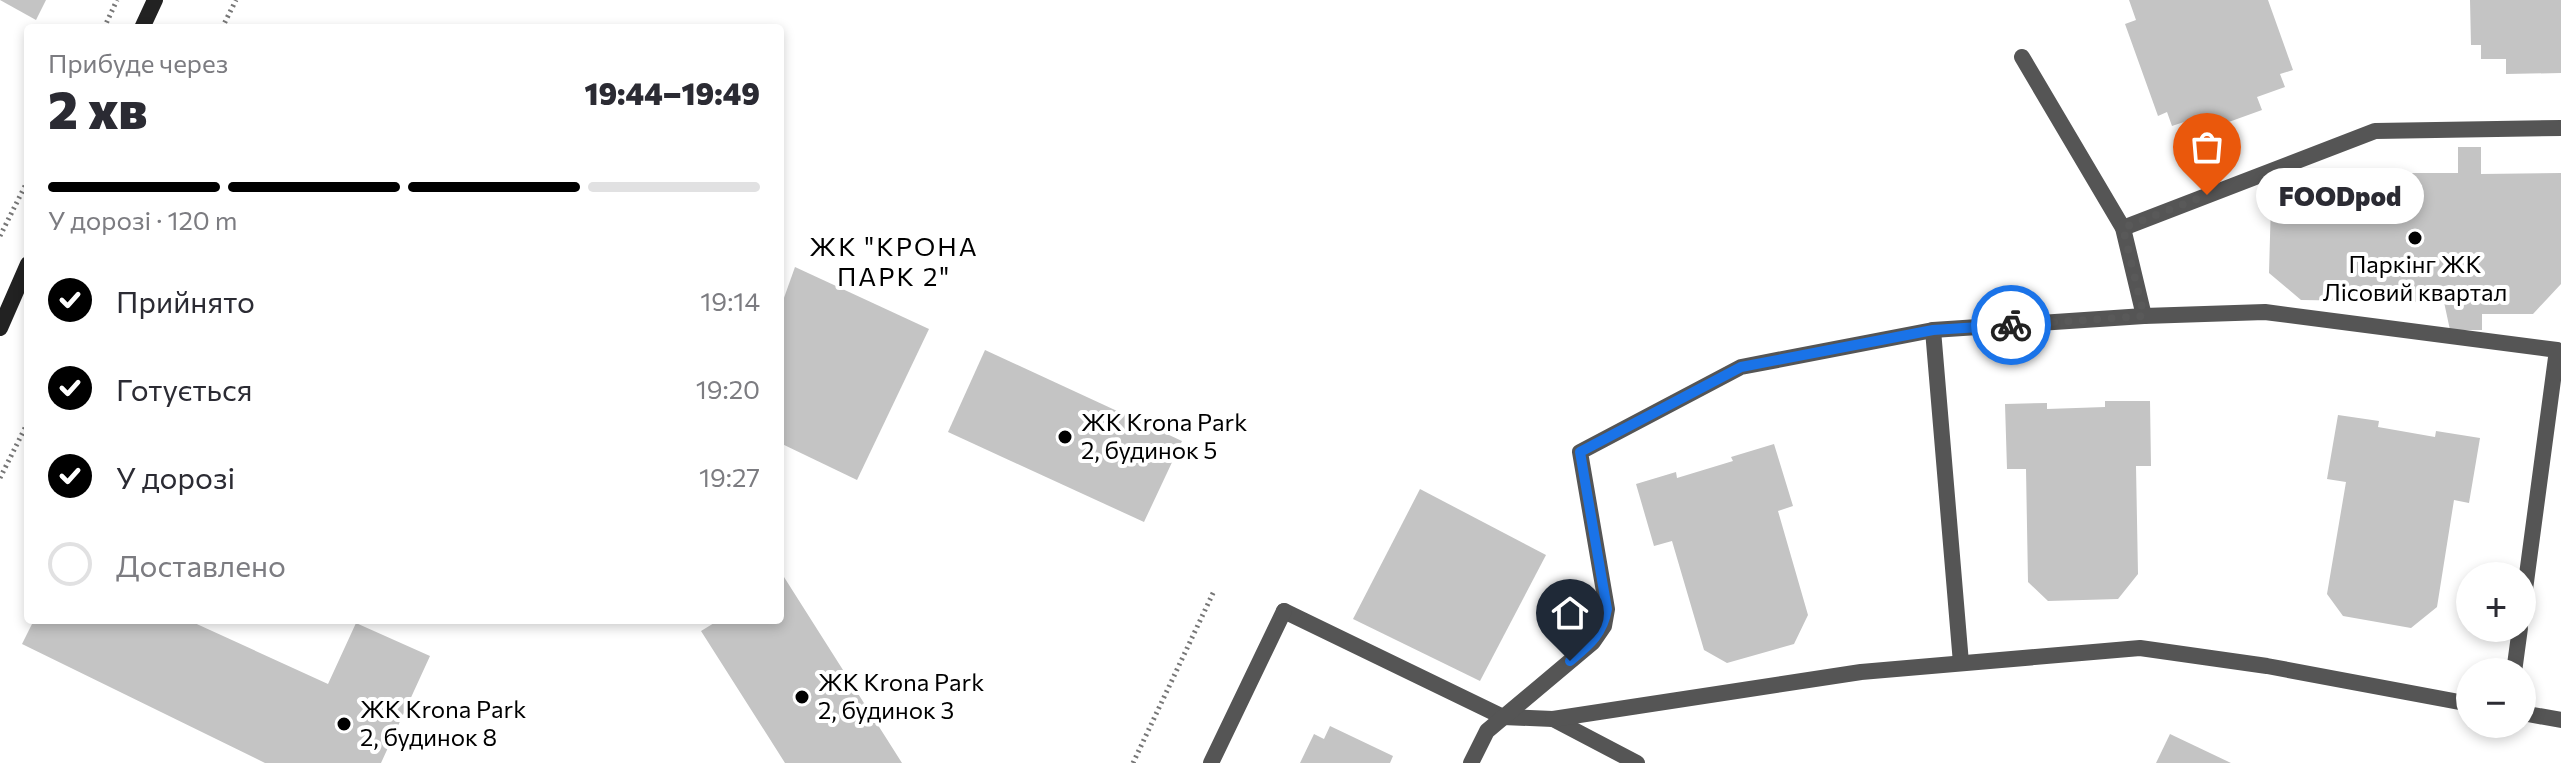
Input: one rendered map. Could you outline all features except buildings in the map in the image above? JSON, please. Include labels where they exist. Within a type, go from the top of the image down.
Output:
[{"type":"street","points":[[144,24],[155,0]]},
{"type":"street","points":[[2022,57],[2123,228],[2144,316]]},
{"type":"street","points":[[2123,228],[2375,131],[2561,128]]},
{"type":"street","points":[[0,328],[24,273]]},
{"type":"street","points":[[1471,763],[1487,731],[1593,642],[1604,626],[1607,609],[1580,452],[1741,367],[1933,330],[2144,316],[2265,312],[2559,346],[2529,562]]},
{"type":"street","points":[[1933,330],[1961,663]]},
{"type":"street","points":[[1211,763],[1284,611],[1503,717],[1553,719],[1861,672],[2140,648],[2267,666],[2456,701]]},
{"type":"street","points":[[2536,716],[2561,720]]},
{"type":"street","points":[[1553,719],[1637,763]]},
{"type":"path","points":[[106,24],[117,0]]},
{"type":"path","points":[[224,24],[236,0]]},
{"type":"path","points":[[0,236],[24,188]]},
{"type":"path","points":[[0,478],[24,430]]},
{"type":"path","points":[[1133,763],[1214,591]]},
{"type":"way so far","points":[[2011,325],[2144,316],[2123,228],[2207,195]]},
{"type":"place","name":"FOODpod","points":[[2207,195]]},
{"type":"place","name":"Паркінг ЖК Лісовий квартал","points":[[2415,238]]},
{"type":"place","name":"ЖК Krona Park 2, будинок 5","points":[[1065,437]]},
{"type":"place","name":"ЖК Krona Park 2, будинок 3","points":[[802,697]]},
{"type":"place","name":"ЖК Krona Park 2, будинок 8","points":[[344,724]]},
{"type":"district","name":"ЖК \"КРОНА ПАРК 2\"","points":[[894,262]]},
{"type":"route","points":[[1570,661],[1593,642],[1604,626],[1607,609],[1580,452],[1741,367],[1933,330],[2011,325]]}]
